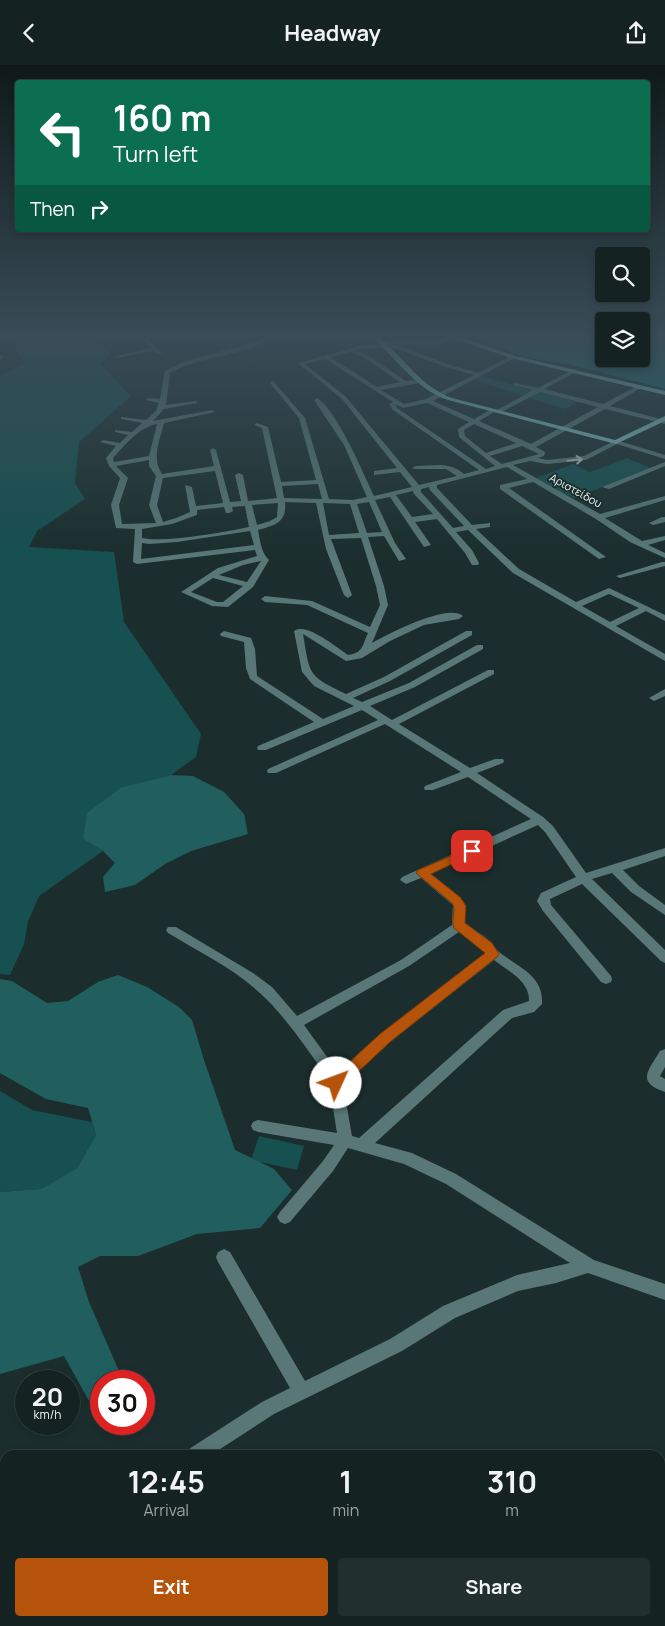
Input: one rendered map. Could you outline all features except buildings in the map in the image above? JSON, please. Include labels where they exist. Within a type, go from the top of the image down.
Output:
[{"type":"main road","points":[[496,411],[616,442],[662,422]]},
{"type":"street","points":[[158,411],[148,423],[121,445],[110,458],[111,465],[124,478],[115,505],[119,526],[183,520],[194,513],[188,487]]},
{"type":"street","points":[[296,411],[302,418],[320,482],[323,501],[321,519],[330,552],[348,595]]},
{"type":"street","points":[[324,411],[343,439],[387,534],[402,559]]},
{"type":"street","points":[[354,411],[417,488],[417,492],[470,552],[475,563]]},
{"type":"street","points":[[397,411],[485,471]]},
{"type":"street","points":[[194,508],[228,509],[246,504],[281,500],[353,502],[433,485],[542,455],[542,452],[450,411]]},
{"type":"street","points":[[475,422],[496,411]]},
{"type":"street","points":[[531,447],[596,411]]},
{"type":"street","points":[[618,411],[662,422]]},
{"type":"street","points":[[123,418],[148,423],[212,412]]},
{"type":"street","points":[[160,476],[153,466],[152,457],[161,422]]},
{"type":"street","name":"Αριστείδου","points":[[475,422],[461,429],[462,437],[485,456],[580,504],[599,517],[665,498]]},
{"type":"street","points":[[138,540],[149,542],[254,529],[273,524],[279,520],[282,513],[281,500],[265,427],[257,425]]},
{"type":"street","points":[[117,431],[134,434]]},
{"type":"street","points":[[103,442],[121,445]]},
{"type":"street","points":[[530,459],[547,462],[586,458],[616,442],[665,457]]},
{"type":"street","points":[[485,456],[522,443]]},
{"type":"street","points":[[213,450],[228,509]]},
{"type":"street","points":[[111,465],[152,457]]},
{"type":"street","points":[[606,487],[665,464]]},
{"type":"street","points":[[416,468],[448,466],[456,470],[463,477]]},
{"type":"street","points":[[160,476],[218,468]]},
{"type":"street","points":[[377,473],[401,470]]},
{"type":"street","points":[[239,475],[258,547],[262,558],[265,560],[250,585],[225,605],[215,604],[182,594],[211,575],[236,562],[262,558]]},
{"type":"street","points":[[160,476],[152,498],[155,515],[160,523]]},
{"type":"street","points":[[532,480],[503,487],[602,557]]},
{"type":"street","points":[[278,484],[320,482]]},
{"type":"street","points":[[433,485],[433,488],[470,528],[516,571],[665,658]]},
{"type":"street","points":[[392,495],[427,545]]},
{"type":"street","points":[[353,502],[384,605],[364,652]]},
{"type":"street","points":[[410,520],[439,516]]},
{"type":"street","points":[[599,517],[665,560]]},
{"type":"street","points":[[653,523],[665,519]]},
{"type":"street","points":[[140,525],[138,530],[137,562],[258,547]]},
{"type":"street","points":[[451,531],[487,525]]},
{"type":"street","points":[[327,537],[387,534]]},
{"type":"street","points":[[641,544],[665,538]]},
{"type":"street","points":[[620,576],[665,560]]},
{"type":"street","points":[[211,575],[250,585]]},
{"type":"street","points":[[574,605],[609,591],[665,619]]},
{"type":"street","points":[[265,599],[309,603],[373,631]]},
{"type":"street","points":[[609,627],[646,608]]},
{"type":"street","points":[[459,616],[441,616],[416,624],[359,656],[346,658],[305,631],[298,631],[305,670],[309,677],[327,690],[348,698],[389,722],[469,772],[539,820],[549,829],[583,878],[665,958]]},
{"type":"street","points":[[348,698],[353,693],[387,679],[469,633]]},
{"type":"street","points":[[224,634],[248,640],[253,677],[322,723]]},
{"type":"street","points":[[262,748],[364,707],[412,685],[480,647]]},
{"type":"street","points":[[272,771],[389,722],[491,672]]},
{"type":"street","points":[[654,698],[665,692]]},
{"type":"street","points":[[429,788],[499,761]]},
{"type":"street","points":[[406,880],[539,820]]},
{"type":"street","points":[[606,979],[547,908],[544,901],[546,896],[583,878],[665,852]]},
{"type":"street","points":[[614,868],[635,889],[665,911]]},
{"type":"street","points":[[422,873],[459,903],[458,925]]},
{"type":"street","points":[[361,1146],[508,1015],[535,1004],[537,998],[534,988],[526,978],[508,963],[493,954],[488,946],[458,925]]},
{"type":"street","points":[[295,1023],[405,963],[458,925]]},
{"type":"street","points":[[172,930],[249,976],[268,991],[295,1023],[331,1072],[336,1083],[345,1141],[328,1166],[285,1217]]},
{"type":"street","points":[[336,1083],[385,1038],[493,954]]},
{"type":"street","points":[[665,1055],[653,1075],[653,1080],[665,1087]]},
{"type":"street","points":[[258,1126],[345,1141],[407,1158],[451,1179],[588,1265],[665,1292]]},
{"type":"street","points":[[224,1257],[302,1392]]},
{"type":"street","points":[[203,1450],[268,1409],[396,1345],[449,1312],[517,1283],[556,1275],[588,1265]]},
{"type":"shaded area","points":[[0,411],[114,411],[79,442],[75,483],[85,499],[37,531],[29,547],[114,552],[124,622],[201,734],[196,757],[171,775],[122,787],[83,839],[103,851],[39,896],[28,922],[24,944],[10,975],[0,974]]},
{"type":"shaded area","points":[[627,458],[651,468],[574,498],[534,479],[573,464],[590,472]]},
{"type":"shaded area","points":[[171,775],[193,776],[224,792],[244,814],[248,834],[191,851],[165,864],[135,885],[105,892],[103,877],[115,863],[103,851],[83,839],[87,813],[122,787]]},
{"type":"shaded area","points":[[118,975],[147,987],[179,1007],[192,1020],[235,1150],[274,1169],[292,1190],[260,1228],[197,1234],[138,1256],[100,1256],[78,1267],[89,1302],[119,1370],[90,1370],[90,1403],[80,1385],[80,1370],[72,1370],[64,1356],[0,1374],[0,1192],[41,1189],[77,1168],[96,1135],[88,1108],[46,1099],[0,1073],[0,979],[12,981],[47,1003],[68,1001],[98,982]]},
{"type":"shaded area","points":[[0,1091],[32,1110],[92,1122],[96,1135],[77,1168],[41,1189],[0,1192]]},
{"type":"shaded area","points":[[259,1136],[304,1146],[297,1170],[251,1160]]},
{"type":"route","points":[[336,1083],[385,1038],[493,954],[488,946],[458,925],[459,903],[422,873],[472,851]]}]
